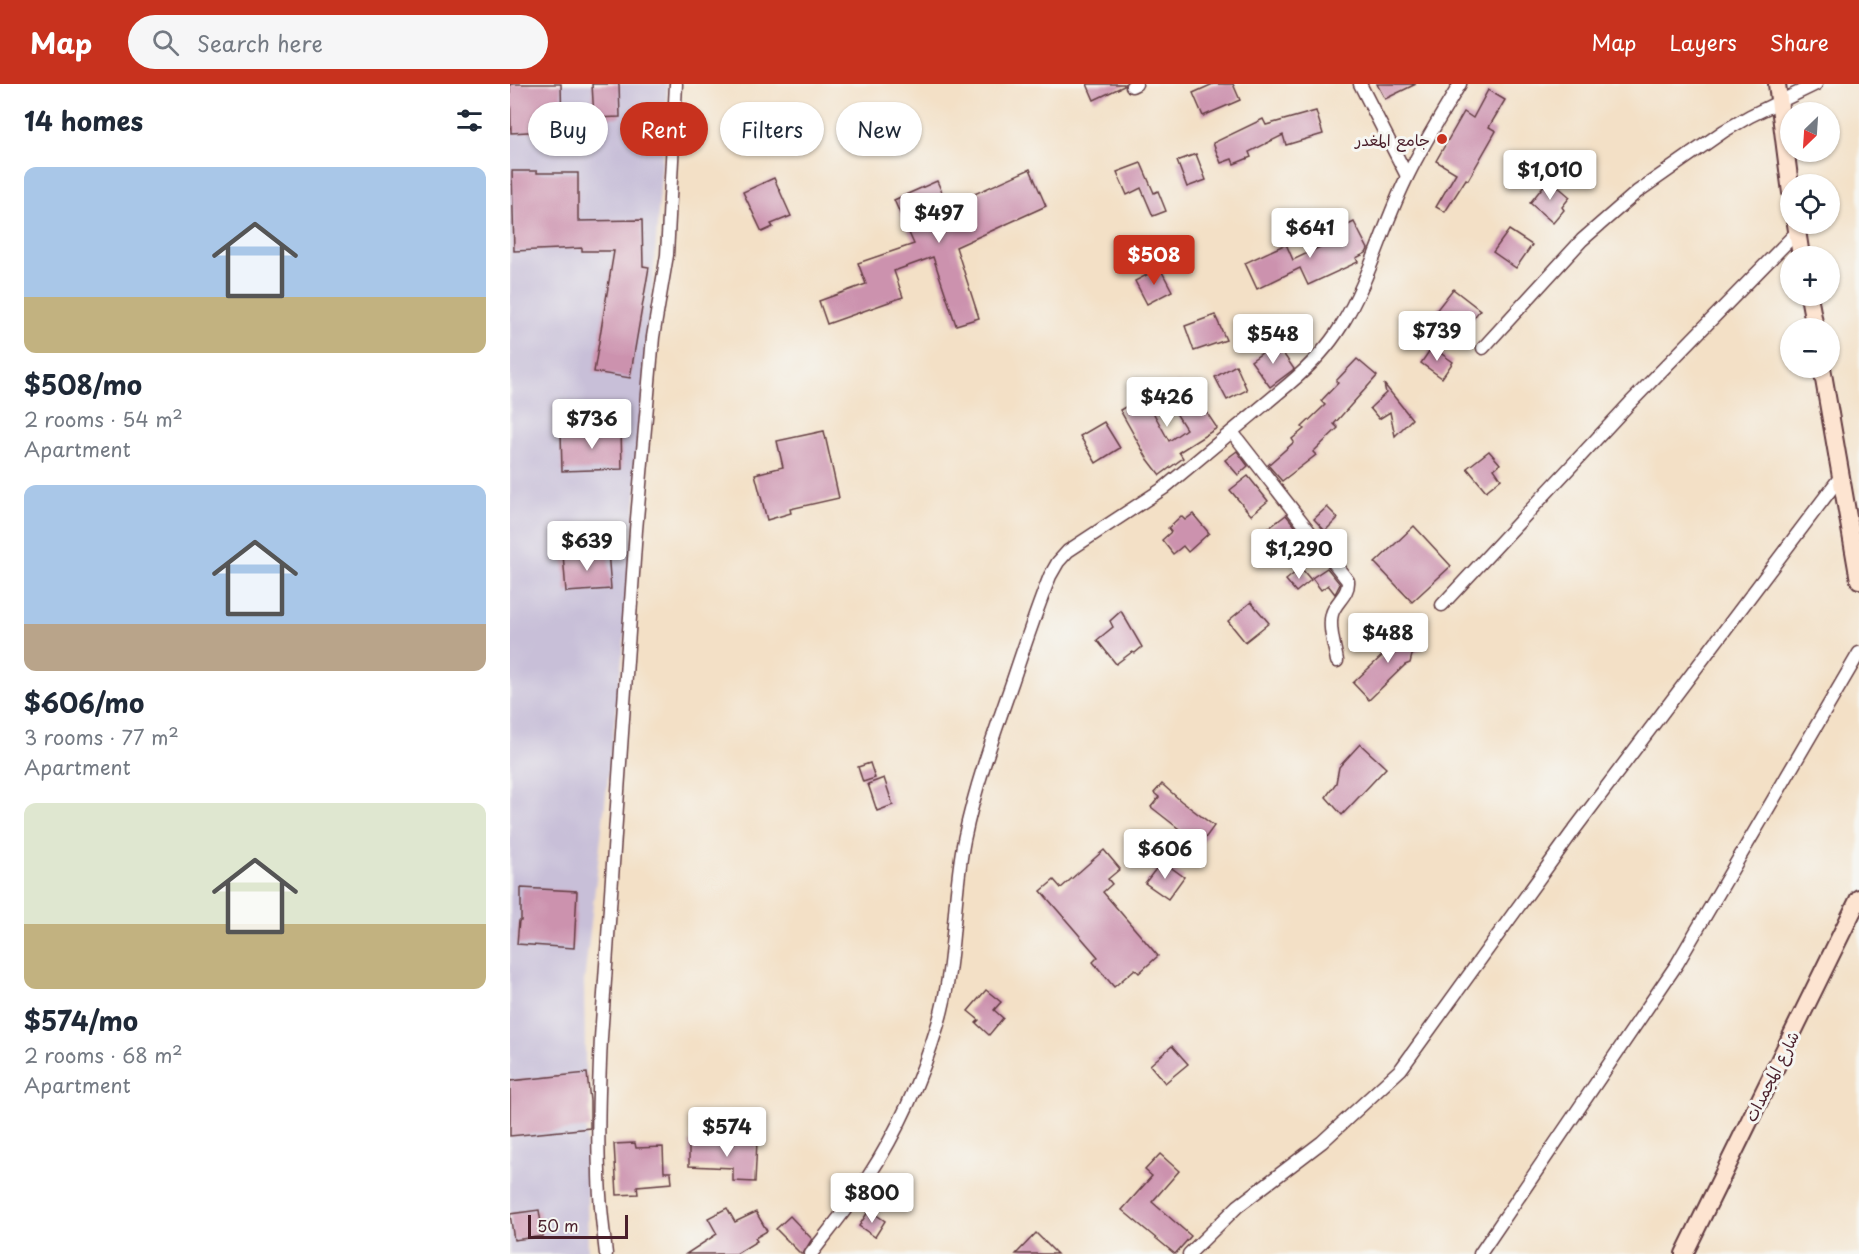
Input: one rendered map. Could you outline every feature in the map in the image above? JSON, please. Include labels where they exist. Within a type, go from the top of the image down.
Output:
[{"type":"main road","points":[[1777,84],[1789,174]]},
{"type":"main road","points":[[1824,378],[1859,580]]},
{"type":"main road","name":"شارع المجمدات","points":[[1684,1254],[1859,898]]},
{"type":"street","points":[[606,1254],[600,1194],[597,1113],[601,1038],[635,541],[653,337],[667,255],[676,84]]},
{"type":"street","points":[[1360,84],[1407,176]]},
{"type":"street","points":[[811,1254],[867,1179],[884,1151],[905,1110],[929,1052],[946,988],[961,860],[968,823],[996,726],[1050,576],[1068,551],[1164,488],[1309,366],[1341,326],[1364,279],[1407,176],[1460,84]]},
{"type":"street","points":[[1484,348],[1582,240],[1637,192],[1724,131],[1816,84]]},
{"type":"street","points":[[1442,605],[1790,234]]},
{"type":"street","points":[[1232,432],[1348,581],[1347,589],[1331,615],[1337,661]]},
{"type":"street","points":[[1189,1254],[1238,1206],[1322,1143],[1401,1069],[1585,815],[1841,476]]},
{"type":"street","points":[[1480,1254],[1677,964],[1859,653]]},
{"type":"shaded area","points":[[510,84],[668,84],[667,102],[620,102],[620,156],[662,156],[627,617],[584,982],[588,1254],[510,1254]]},
{"type":"building","points":[[510,84],[561,84],[561,102],[528,102],[528,132],[511,133]]},
{"type":"building","points":[[592,84],[619,84],[620,117],[608,117],[608,102],[593,102]]},
{"type":"building","points":[[1087,84],[1124,84],[1124,86],[1094,100]]},
{"type":"building","points":[[1213,84],[1233,84],[1240,100],[1203,116],[1193,93]]},
{"type":"building","points":[[1377,84],[1416,84],[1385,99]]},
{"type":"building","points":[[1488,90],[1505,100],[1489,127],[1496,131],[1468,180],[1466,179],[1445,212],[1436,207],[1456,173],[1436,161],[1464,112],[1473,118]]},
{"type":"building","points":[[1316,111],[1323,134],[1286,145],[1283,135],[1249,152],[1251,157],[1234,164],[1232,159],[1221,163],[1213,143],[1263,119],[1266,125]]},
{"type":"building","points":[[1196,154],[1206,180],[1187,187],[1177,161]]},
{"type":"building","points":[[1141,163],[1154,193],[1158,191],[1166,211],[1153,216],[1141,188],[1127,195],[1117,172]]},
{"type":"building","points":[[1030,169],[1046,206],[956,247],[979,318],[956,325],[933,257],[894,271],[903,297],[827,324],[819,301],[866,284],[858,263],[914,244],[894,200],[937,181],[948,206]]},
{"type":"building","points":[[512,171],[578,173],[578,221],[642,220],[643,266],[649,267],[630,378],[594,372],[614,251],[582,251],[582,248],[514,251]]},
{"type":"building","points":[[774,178],[791,216],[771,224],[773,227],[762,232],[743,192]]},
{"type":"building","points":[[1549,179],[1570,197],[1562,207],[1564,210],[1553,223],[1530,203]]},
{"type":"building","points":[[1354,222],[1368,249],[1366,253],[1356,258],[1358,262],[1308,285],[1300,268],[1257,289],[1245,263],[1286,244],[1293,260],[1335,240],[1332,233]]},
{"type":"building","points":[[1509,230],[1532,245],[1516,268],[1493,252]]},
{"type":"building","points":[[1160,268],[1172,291],[1147,304],[1135,281]]},
{"type":"building","points":[[1453,289],[1480,310],[1462,333],[1435,312]]},
{"type":"building","points":[[1215,315],[1226,340],[1194,351],[1185,326]]},
{"type":"building","points":[[1276,343],[1294,369],[1270,387],[1251,361]]},
{"type":"building","points":[[1432,347],[1453,362],[1442,378],[1421,363]]},
{"type":"building","points":[[1357,359],[1377,376],[1334,424],[1338,428],[1313,452],[1316,455],[1282,481],[1268,465],[1294,442],[1292,439],[1304,429],[1302,427],[1325,405],[1321,401],[1338,383],[1336,381]]},
{"type":"building","points":[[1236,365],[1247,390],[1227,400],[1215,377]]},
{"type":"building","points":[[1179,382],[1194,409],[1201,404],[1217,428],[1179,452],[1183,458],[1160,475],[1147,458],[1120,410],[1144,396],[1169,441],[1186,429],[1162,391]]},
{"type":"building","points":[[1384,384],[1412,419],[1395,436],[1390,412],[1379,419],[1370,408],[1386,393]]},
{"type":"building","points":[[1104,422],[1120,448],[1096,463],[1080,436]]},
{"type":"building","points":[[621,430],[622,469],[562,471],[561,432]]},
{"type":"building","points":[[824,431],[839,498],[790,509],[791,513],[767,520],[755,474],[783,467],[777,441]]},
{"type":"building","points":[[1237,451],[1248,466],[1238,475],[1225,460]]},
{"type":"building","points":[[1489,451],[1500,464],[1494,469],[1501,479],[1486,491],[1467,468]]},
{"type":"building","points":[[1248,476],[1268,501],[1251,515],[1230,490]]},
{"type":"building","points":[[1327,507],[1338,518],[1325,531],[1314,519]]},
{"type":"building","points":[[1193,514],[1209,533],[1188,552],[1183,546],[1173,554],[1162,540],[1171,532],[1168,528],[1181,516],[1185,520]]},
{"type":"building","points":[[1286,515],[1303,536],[1286,549],[1269,528]]},
{"type":"building","points":[[1414,526],[1451,566],[1412,602],[1375,563]]},
{"type":"building","points":[[608,551],[611,589],[566,592],[563,554]]},
{"type":"building","points":[[1301,568],[1311,580],[1296,592],[1286,580]]},
{"type":"building","points":[[1327,568],[1340,584],[1335,594],[1328,585],[1321,590],[1312,578]]},
{"type":"building","points":[[1251,602],[1269,623],[1245,642],[1228,621]]},
{"type":"building","points":[[1121,611],[1142,647],[1116,664],[1097,640],[1113,627],[1110,621]]},
{"type":"building","points":[[1405,627],[1422,648],[1412,655],[1410,663],[1405,665],[1369,700],[1353,683],[1384,654],[1381,651]]},
{"type":"building","points":[[1360,744],[1386,768],[1342,815],[1326,797],[1336,783],[1339,767]]},
{"type":"building","points":[[870,763],[875,778],[863,782],[858,767]]},
{"type":"building","points":[[884,778],[893,805],[877,811],[868,784]]},
{"type":"building","points":[[1162,784],[1214,826],[1198,848],[1186,839],[1188,836],[1151,807],[1159,797],[1154,793]]},
{"type":"building","points":[[1104,850],[1120,869],[1108,879],[1112,884],[1103,892],[1158,956],[1139,973],[1135,969],[1114,987],[1093,962],[1098,957],[1041,891],[1054,880],[1061,888]]},
{"type":"building","points":[[1162,861],[1184,877],[1168,899],[1145,883]]},
{"type":"building","points":[[521,888],[577,891],[574,948],[517,944],[519,921],[521,921]]},
{"type":"building","points":[[986,990],[1001,1002],[994,1010],[1003,1018],[989,1035],[976,1023],[979,1020],[968,1011]]},
{"type":"building","points":[[1172,1046],[1188,1064],[1165,1083],[1150,1065]]},
{"type":"building","points":[[587,1073],[590,1128],[510,1136],[510,1081]]},
{"type":"building","points":[[734,1140],[757,1141],[755,1182],[733,1181],[733,1168],[689,1166],[689,1142],[734,1144]]},
{"type":"building","points":[[635,1143],[636,1148],[663,1147],[664,1172],[671,1172],[672,1183],[637,1186],[638,1194],[617,1195],[614,1144]]},
{"type":"building","points":[[1160,1154],[1179,1171],[1152,1202],[1191,1236],[1175,1254],[1122,1210],[1152,1176],[1145,1170]]},
{"type":"building","points":[[727,1208],[735,1222],[756,1212],[767,1231],[755,1238],[757,1241],[736,1254],[686,1254],[717,1234],[708,1218]]},
{"type":"building","points":[[539,1210],[543,1236],[514,1240],[510,1214]]},
{"type":"building","points":[[869,1210],[885,1221],[875,1237],[859,1226]]},
{"type":"building","points":[[790,1216],[812,1239],[803,1254],[776,1229]]},
{"type":"building","points":[[1036,1233],[1057,1254],[1016,1254]]},
{"type":"place","name":"جامع المغدر","points":[[1442,139]]}]
